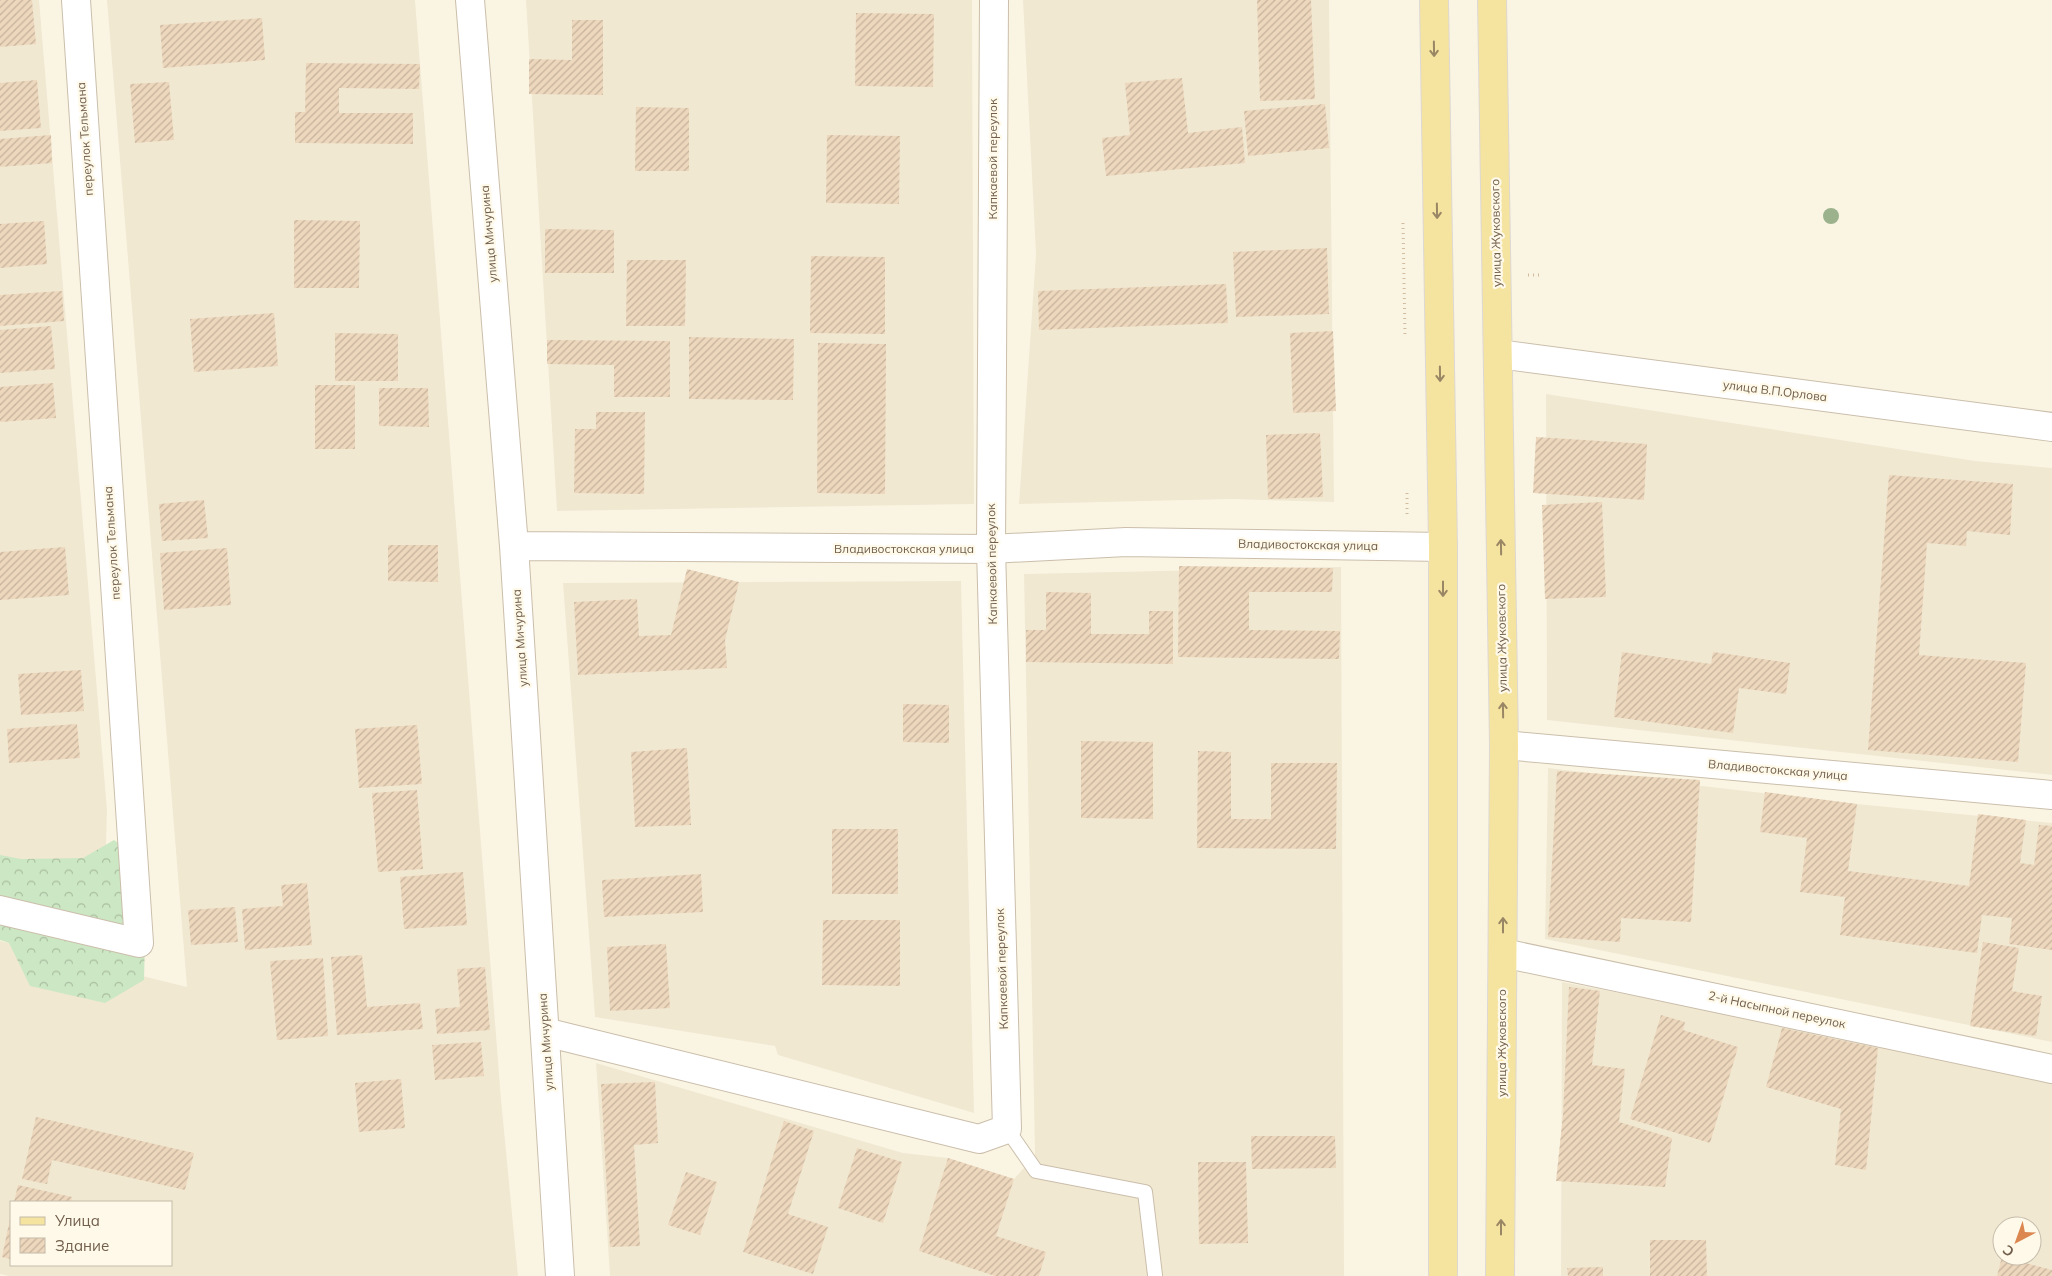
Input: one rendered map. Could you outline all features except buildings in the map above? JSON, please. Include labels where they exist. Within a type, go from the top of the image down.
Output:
[{"type":"main road","points":[[1434,0],[1443,548],[1443,1276]]},
{"type":"main road","name":"улица Жуковского","points":[[1492,0],[1504,745],[1500,1276]]},
{"type":"street","name":"переулок Тельмана","points":[[0,910],[139,943],[76,0]]},
{"type":"street","name":"улица Мичурина","points":[[470,0],[514,546],[560,1276]]},
{"type":"street","name":"Капкаевой переулок","points":[[994,0],[991,549],[1007,1128]]},
{"type":"street","name":"улица В.П.Орлова","points":[[1498,354],[2052,427]]},
{"type":"street","name":"Владивостокская улица","points":[[514,546],[991,549],[1126,542],[1443,548]]},
{"type":"street","name":"Владивостокская улица","points":[[1504,745],[2052,795]]},
{"type":"street","name":"2-й Насыпной переулок","points":[[1503,953],[2052,1069]]},
{"type":"street","points":[[545,1032],[979,1139],[1007,1128]]},
{"type":"lane","points":[[1007,1128],[1036,1171],[1145,1192],[1156,1275]]},
{"type":"shaded area","points":[[0,0],[39,0],[107,810],[104,912],[0,887]]},
{"type":"shaded area","points":[[107,0],[415,0],[501,1099],[518,1276],[9,1276],[0,1274],[0,941],[187,987]]},
{"type":"shaded area","points":[[526,0],[972,0],[974,504],[557,511]]},
{"type":"shaded area","points":[[1023,0],[1329,0],[1334,502],[1231,499],[1019,504],[1036,254]]},
{"type":"shaded area","points":[[1546,394],[1975,461],[2052,468],[2052,775],[1547,720]]},
{"type":"shaded area","points":[[1341,567],[1344,1276],[610,1276],[596,1063],[903,1153],[948,1158],[1014,1179],[1035,1156],[1024,574]]},
{"type":"shaded area","points":[[961,581],[974,1113],[778,1055],[775,1046],[595,1017],[563,583]]},
{"type":"shaded area","points":[[1548,768],[1857,804],[2052,823],[2052,1042],[1545,939]]},
{"type":"shaded area","points":[[1562,982],[1921,1051],[2052,1080],[2052,1276],[1561,1276]]},
{"type":"green space","points":[[114,840],[147,862],[144,980],[105,1003],[30,986],[9,943],[0,940],[0,855],[21,859],[83,858]]}]
